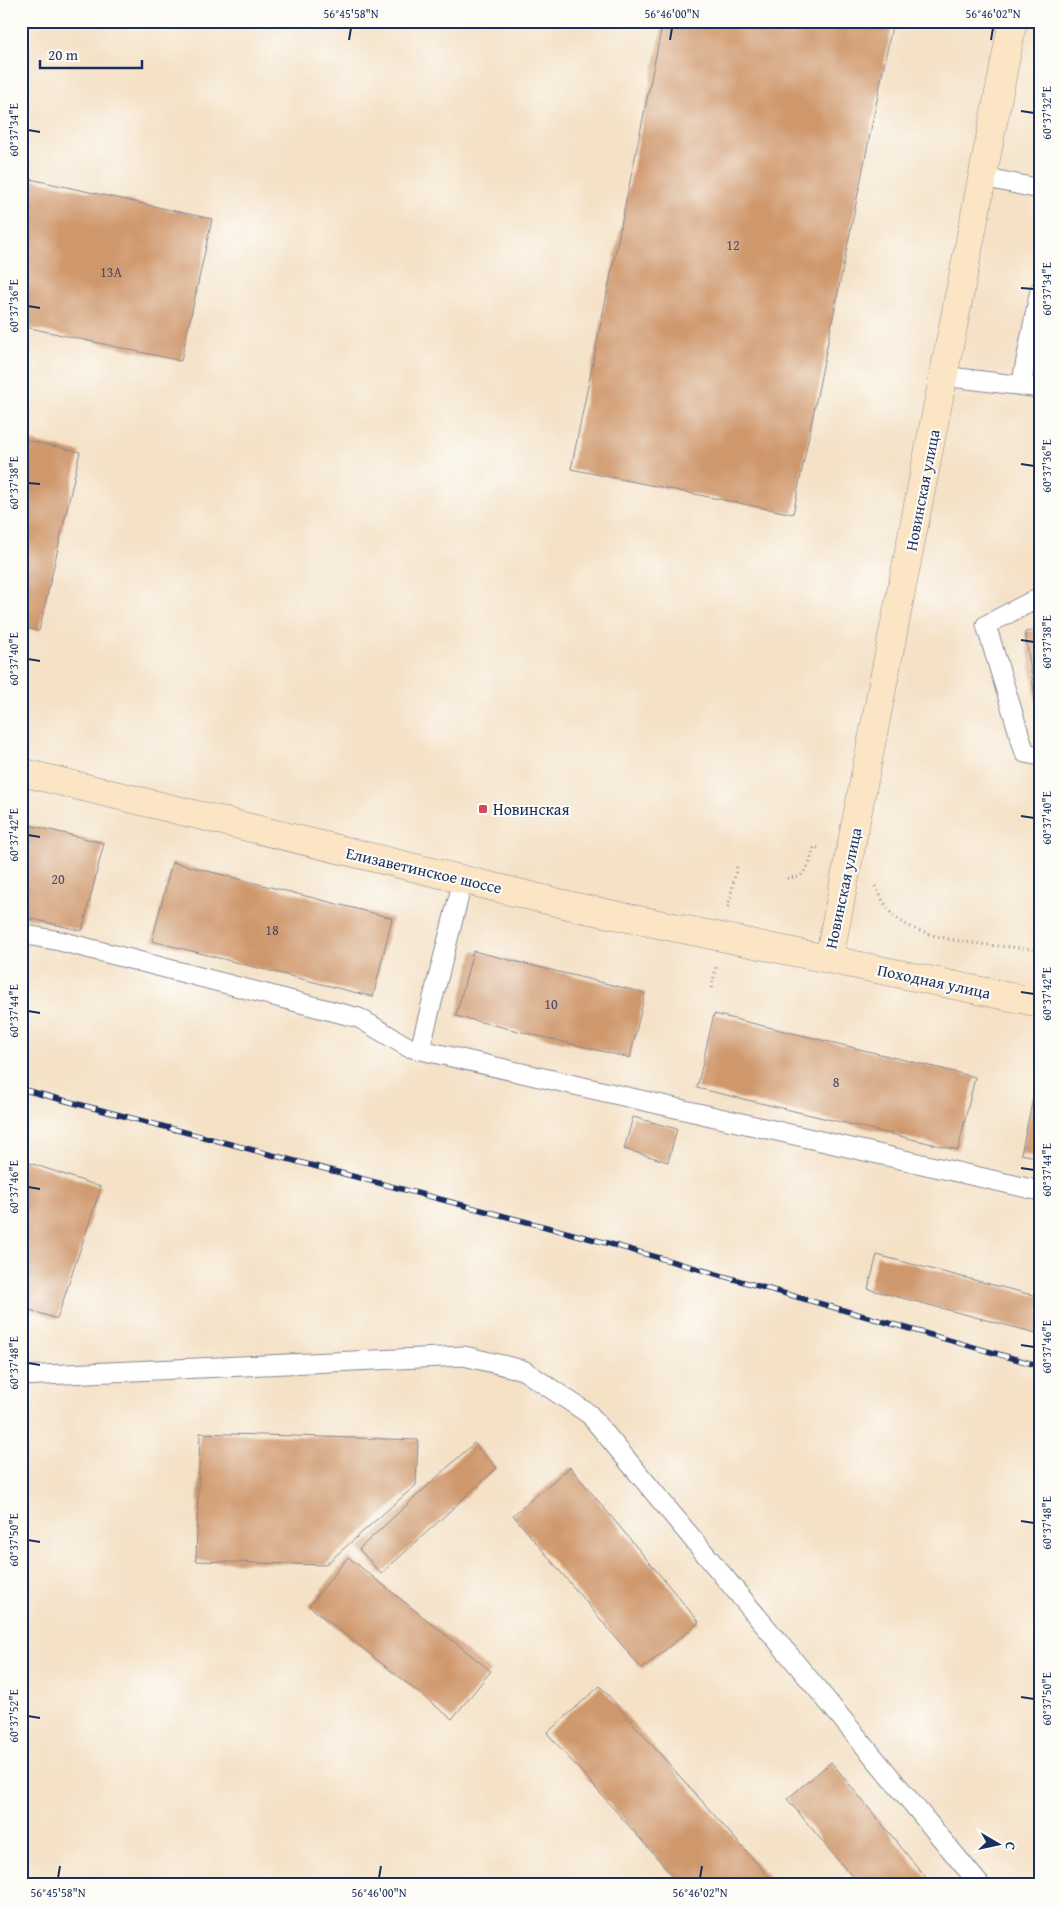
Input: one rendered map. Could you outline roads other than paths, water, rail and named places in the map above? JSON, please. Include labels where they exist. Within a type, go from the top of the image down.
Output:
[{"type":"main road","name":"Новинская улица","points":[[829,959],[1013,21]]},
{"type":"main road","name":"Елизаветинское шоссе","points":[[21,772],[586,910],[829,959]]},
{"type":"main road","name":"Походная улица","points":[[829,959],[1040,1003]]},
{"type":"lane","points":[[982,177],[1040,189]]},
{"type":"lane","points":[[1021,386],[1040,290]]},
{"type":"lane","points":[[944,376],[1040,388]]},
{"type":"lane","points":[[1040,597],[986,625],[1025,753],[1040,756]]},
{"type":"lane","points":[[420,1050],[463,880]]},
{"type":"lane","points":[[21,934],[60,942],[359,1018],[408,1047],[1040,1191]]},
{"type":"lane","points":[[21,1376],[464,1356],[523,1370],[589,1414],[980,1885]]},
{"type":"railway","points":[[21,1089],[607,1243],[1040,1366]]},
{"type":"place","name":"Новинская","points":[[483,809]]}]
